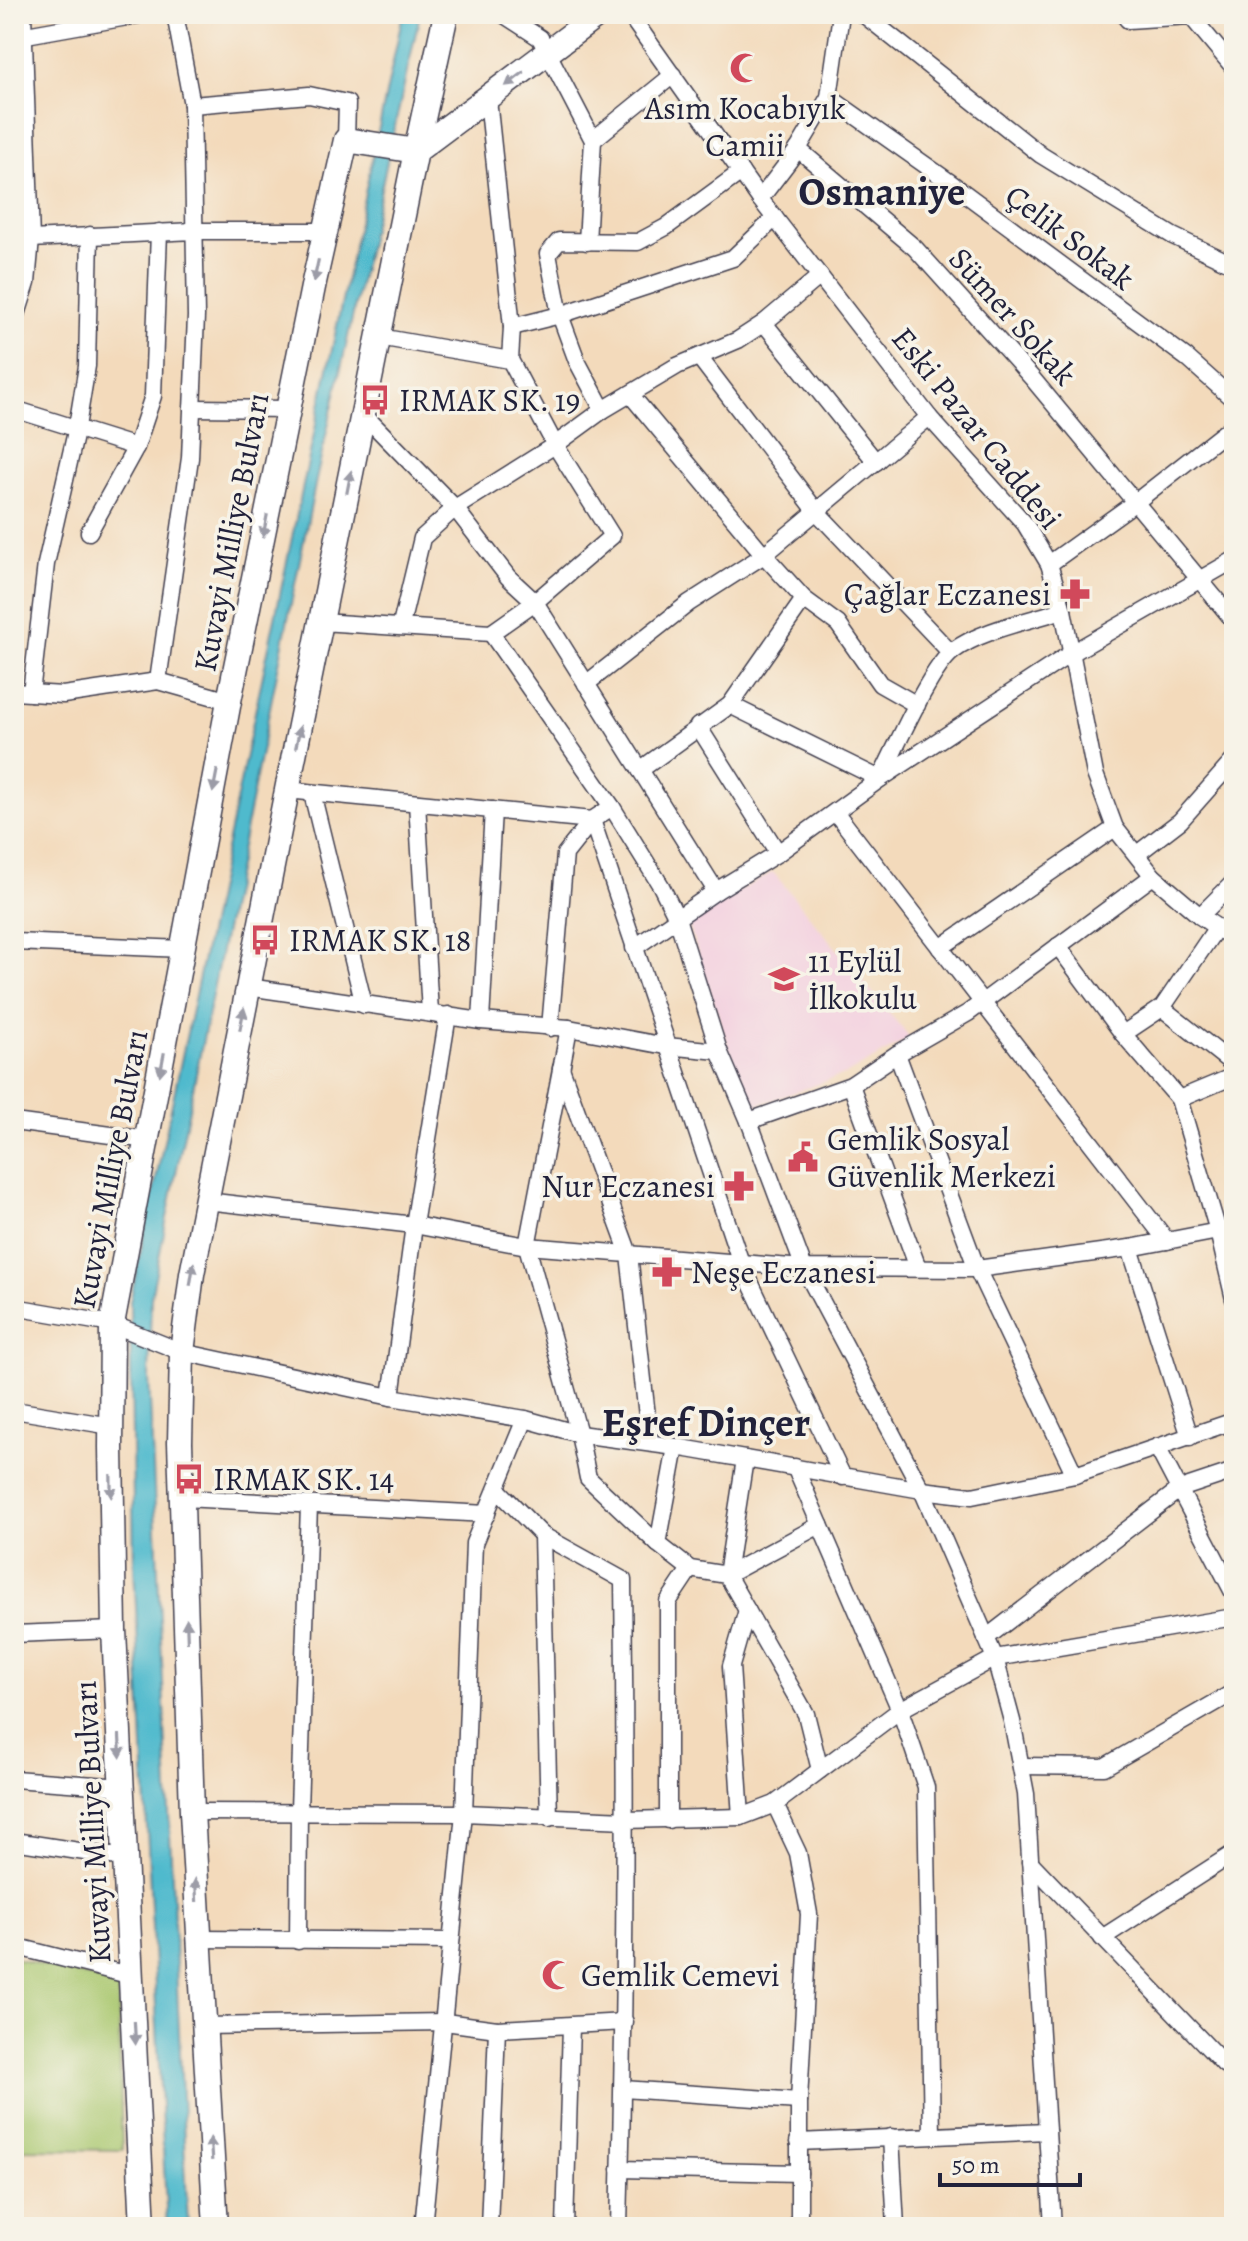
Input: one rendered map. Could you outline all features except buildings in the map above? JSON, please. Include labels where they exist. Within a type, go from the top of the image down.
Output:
[{"type":"main road","points":[[216,2227],[192,1812],[180,1442],[182,1352],[206,1201],[379,337],[406,149],[446,14]]},
{"type":"main road","points":[[356,141],[406,149],[488,99],[599,14]]},
{"type":"main road","name":"Kuvayi Milliye Bulvarı","points":[[143,2227],[114,1630],[112,1324],[229,701],[288,409],[325,231],[356,141]]},
{"type":"street","points":[[14,324],[27,283],[31,239],[19,37],[23,14]]},
{"type":"street","points":[[19,37],[144,14]]},
{"type":"street","points":[[158,681],[190,458],[196,316],[192,105],[175,14]]},
{"type":"street","points":[[503,14],[540,38],[593,140],[587,242]]},
{"type":"street","name":"Eski Pazar Caddesi","points":[[629,14],[760,199],[929,417],[1025,524],[1049,564],[1063,610],[1095,774],[1115,828],[1153,876],[1200,916],[1234,939]]},
{"type":"street","points":[[760,199],[798,149],[829,97],[841,14]]},
{"type":"street","points":[[863,14],[1041,155],[1173,236],[1234,265]]},
{"type":"street","points":[[1123,14],[1128,20],[1190,15],[1234,68]]},
{"type":"street","points":[[593,140],[673,75]]},
{"type":"street","points":[[192,105],[309,95],[322,97],[347,103],[356,141]]},
{"type":"street","name":"Çelik Sokak","points":[[829,97],[1187,358],[1234,400]]},
{"type":"street","points":[[321,622],[491,633],[535,602],[612,536],[555,445],[510,360],[512,327],[488,99]]},
{"type":"street","name":"Sümer Sokak","points":[[798,149],[915,248],[1032,378],[1234,621]]},
{"type":"street","points":[[603,410],[577,361],[560,315],[548,254],[559,241],[638,242],[666,227],[741,172]]},
{"type":"street","points":[[512,327],[560,315],[733,258],[775,218]]},
{"type":"street","points":[[31,239],[194,231],[325,231]]},
{"type":"street","points":[[89,532],[136,447],[153,396],[159,232]]},
{"type":"street","points":[[31,693],[46,564],[77,427],[87,366],[90,235]]},
{"type":"street","points":[[401,625],[422,538],[455,508],[555,445],[603,410],[677,366],[738,340],[764,323],[820,276]]},
{"type":"street","points":[[764,323],[876,462]]},
{"type":"street","points":[[379,337],[510,360]]},
{"type":"street","points":[[699,357],[817,512],[950,652]]},
{"type":"street","points":[[630,394],[764,555],[804,599],[838,624],[880,684],[917,705]]},
{"type":"street","points":[[192,408],[288,409]]},
{"type":"street","points":[[14,409],[136,447]]},
{"type":"street","points":[[363,414],[455,508],[508,577],[535,602],[716,891]]},
{"type":"street","points":[[586,684],[689,603],[764,555],[929,417]]},
{"type":"street","points":[[1049,564],[1137,501],[1234,425]]},
{"type":"street","points":[[634,948],[716,891],[778,853],[880,779],[1070,654],[1234,560]]},
{"type":"street","points":[[640,770],[730,705],[804,599]]},
{"type":"street","points":[[880,779],[917,705],[950,652],[972,639],[1063,610]]},
{"type":"street","points":[[491,633],[612,807],[677,918],[719,1051],[749,1121],[804,1268],[922,1490],[995,1658],[1012,1721],[1026,1794],[1053,2227]]},
{"type":"street","points":[[14,692],[63,695],[158,681],[229,701]]},
{"type":"street","points":[[730,705],[880,779]]},
{"type":"street","points":[[698,726],[778,853]]},
{"type":"street","points":[[1137,854],[1180,821],[1234,760]]},
{"type":"street","points":[[287,790],[592,820]]},
{"type":"street","points":[[312,793],[364,1005]]},
{"type":"street","points":[[417,803],[430,1012]]},
{"type":"street","points":[[550,1028],[565,854],[592,820],[612,807]]},
{"type":"street","points":[[481,1021],[493,810]]},
{"type":"street","points":[[836,813],[1167,1241]]},
{"type":"street","points":[[592,820],[741,1263],[843,1477]]},
{"type":"street","points":[[940,948],[1115,828]]},
{"type":"street","points":[[749,1121],[851,1085],[982,1003],[1153,876]]},
{"type":"street","points":[[1200,916],[1234,882]]},
{"type":"street","points":[[1123,1034],[1162,1008],[1217,927]]},
{"type":"street","points":[[14,942],[183,949]]},
{"type":"street","points":[[1058,946],[1123,1034],[1179,1099],[1226,1229],[1234,1299]]},
{"type":"street","points":[[248,987],[481,1021],[569,1028],[666,1046],[719,1051]]},
{"type":"street","points":[[1162,1008],[1234,1065]]},
{"type":"street","points":[[391,1397],[414,1225],[448,1015]]},
{"type":"street","points":[[569,1028],[527,1246],[579,1434],[588,1478],[658,1544],[690,1569],[727,1575],[820,1525]]},
{"type":"street","points":[[897,1054],[977,1269],[1075,1475]]},
{"type":"street","points":[[561,1067],[629,1254],[650,1443]]},
{"type":"street","points":[[1179,1099],[1234,1076]]},
{"type":"street","points":[[851,1085],[918,1268]]},
{"type":"street","points":[[14,1122],[148,1140]]},
{"type":"street","points":[[206,1201],[414,1225],[527,1246],[804,1268],[977,1269],[1130,1248],[1226,1229]]},
{"type":"street","points":[[1130,1248],[1190,1437]]},
{"type":"street","points":[[14,1307],[112,1324],[182,1352],[391,1397],[525,1419],[579,1434],[972,1496],[1075,1475],[1234,1421]]},
{"type":"street","points":[[14,1410],[111,1426]]},
{"type":"street","points":[[423,2227],[464,1813],[474,1543],[525,1419]]},
{"type":"street","points":[[658,1544],[676,1447]]},
{"type":"street","points":[[1157,1447],[1233,1586]]},
{"type":"street","points":[[745,1459],[727,1575],[806,1714],[820,1770]]},
{"type":"street","points":[[795,1467],[900,1710],[926,1787],[932,2135]]},
{"type":"street","points":[[986,1638],[1180,1489],[1234,1471]]},
{"type":"street","points":[[497,1489],[542,1535],[623,1580],[625,2022],[619,2227]]},
{"type":"street","points":[[183,1498],[487,1514]]},
{"type":"street","points":[[298,1941],[309,1505]]},
{"type":"street","points":[[542,1535],[549,1818]]},
{"type":"street","points":[[668,1820],[668,1602],[690,1569]]},
{"type":"street","points":[[741,1817],[731,1666],[747,1610]]},
{"type":"street","points":[[192,1812],[464,1813],[626,1820],[741,1817],[775,1804],[900,1710],[995,1658],[1234,1617]]},
{"type":"street","points":[[14,1634],[114,1630]]},
{"type":"street","points":[[1021,1766],[1104,1767],[1234,1692]]},
{"type":"street","points":[[14,1779],[122,1787]]},
{"type":"street","points":[[775,1804],[798,1853],[809,1914],[799,2101],[799,2227]]},
{"type":"street","points":[[14,1841],[124,1858]]},
{"type":"street","points":[[1102,1938],[1234,1853]]},
{"type":"street","points":[[1030,1862],[1229,2068]]},
{"type":"street","points":[[199,1939],[451,1941]]},
{"type":"street","points":[[14,1946],[132,1976]]},
{"type":"street","points":[[203,2026],[445,2022],[497,2029],[625,2022]]},
{"type":"street","points":[[565,2227],[571,2026]]},
{"type":"street","points":[[489,2227],[497,2029]]},
{"type":"street","points":[[1229,2068],[1234,2045]]},
{"type":"street","points":[[623,2089],[799,2101]]},
{"type":"street","points":[[798,2142],[1047,2131]]},
{"type":"street","points":[[891,2137],[896,2227]]},
{"type":"street","points":[[620,2169],[799,2173]]},
{"type":"shaded area","name":"11 Eylül İlkokulu","points":[[773,872],[910,1038],[849,1073],[755,1106],[729,1048],[687,920]]},
{"type":"green space","points":[[14,1958],[118,1984],[122,2150],[14,2149]]},
{"type":"water","points":[[403,14],[420,14],[316,480],[151,1297],[149,1378],[188,2227],[167,2227],[134,1567],[130,1302]]},
{"type":"place","name":"Asım Kocabıyık Camii","points":[[745,68]]},
{"type":"place","name":"IRMAK SK. 19","points":[[375,400]]},
{"type":"place","name":"Çağlar Eczanesi","points":[[1075,594]]},
{"type":"place","name":"IRMAK SK. 18","points":[[265,940]]},
{"type":"place","name":"11 Eylül İlkokulu","points":[[784,979]]},
{"type":"place","name":"Gemlik Sosyal Güvenlik Merkezi","points":[[803,1157]]},
{"type":"place","name":"Nur Eczanesi","points":[[739,1186]]},
{"type":"place","name":"Neşe Eczanesi","points":[[667,1272]]},
{"type":"place","name":"IRMAK SK. 14","points":[[189,1479]]},
{"type":"place","name":"Gemlik Cemevi","points":[[557,1975]]},
{"type":"district","name":"Osmaniye","points":[[882,191]]},
{"type":"district","name":"Eşref Dinçer","points":[[706,1422]]}]
